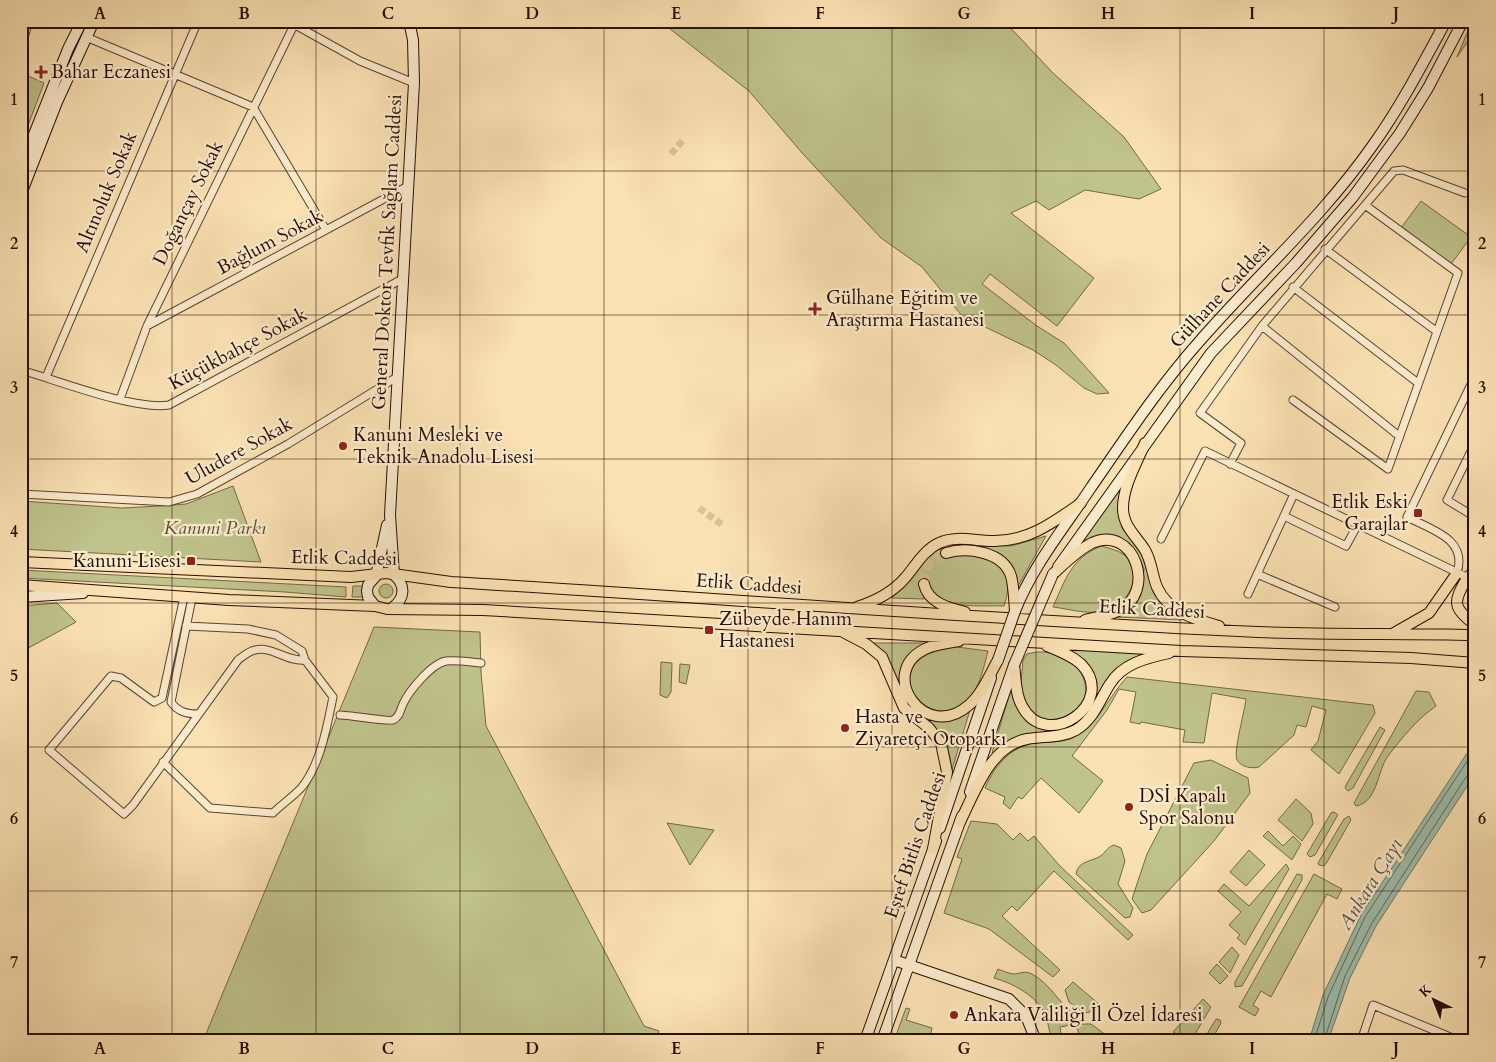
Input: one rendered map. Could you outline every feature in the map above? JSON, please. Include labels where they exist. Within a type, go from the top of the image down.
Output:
[{"type":"main road","points":[[21,167],[68,49],[82,21]]},
{"type":"main road","points":[[21,194],[57,102],[94,21]]},
{"type":"main road","name":"General Doktor Tevfik Sağlam Caddesi","points":[[394,575],[390,514],[414,83],[413,40],[409,21]]},
{"type":"main road","name":"Gülhane Caddesi","points":[[1017,592],[1180,364],[1306,227],[1373,145],[1406,95],[1446,21]]},
{"type":"main road","name":"Gülhane Caddesi","points":[[1053,574],[1211,353],[1296,262],[1353,197],[1400,134],[1428,88],[1463,21]]},
{"type":"main road","points":[[1145,443],[1128,482],[1123,502],[1123,516],[1130,531],[1151,562],[1157,586],[1165,599],[1176,610],[1192,618],[1236,631]]},
{"type":"main road","points":[[852,609],[873,602],[888,593],[905,578],[920,557],[940,542],[963,539],[994,542],[1022,538],[1046,527],[1081,503]]},
{"type":"main road","name":"General Doktor Tevfik Sağlam Caddesi","points":[[376,576],[390,514]]},
{"type":"main road","points":[[1053,574],[1094,542],[1106,540],[1117,542],[1132,554],[1138,569],[1137,590],[1131,600],[1120,610],[1069,623]]},
{"type":"main road","points":[[946,553],[972,551],[994,557],[1008,570],[1017,592]]},
{"type":"main road","name":"Etlik Caddesi","points":[[21,562],[352,577],[376,576],[386,573],[451,582],[1069,623],[1333,634],[1475,635]]},
{"type":"main road","points":[[1393,633],[1429,613],[1457,573]]},
{"type":"main road","name":"Eşref Bitlis Caddesi","points":[[882,1041],[910,966],[1014,665],[1053,574]]},
{"type":"main road","points":[[392,608],[401,600],[403,595],[402,584],[394,575]]},
{"type":"main road","points":[[375,606],[368,597],[367,591],[368,585],[376,576]]},
{"type":"main road","points":[[1471,580],[1457,598],[1456,606],[1459,612],[1475,625]]},
{"type":"main road","points":[[924,584],[932,598],[944,605],[993,618]]},
{"type":"main road","points":[[21,585],[101,592],[375,606],[381,608],[483,610],[1181,651],[1411,658],[1475,663]]},
{"type":"main road","points":[[21,597],[101,592]]},
{"type":"main road","name":"Eşref Bitlis Caddesi","points":[[865,1041],[1015,611],[1017,592]]},
{"type":"main road","points":[[837,630],[866,644],[882,657],[904,708],[932,731],[941,743],[947,772],[933,850]]},
{"type":"main road","points":[[980,639],[924,649],[913,658],[908,665],[905,683],[916,705],[924,712],[936,716],[950,715],[963,710],[974,700],[998,660]]},
{"type":"main road","points":[[1014,665],[1017,688],[1024,710],[1033,719],[1044,724],[1070,722],[1088,704],[1091,689],[1089,677],[1082,666],[1070,656],[1042,643]]},
{"type":"main road","points":[[960,822],[986,770],[1001,753],[1013,744],[1026,739],[1060,736],[1076,730],[1096,710],[1110,684],[1125,668],[1137,662],[1181,651]]},
{"type":"main road","points":[[894,960],[1010,1000],[1027,1016],[1036,1041]]},
{"type":"street","points":[[21,48],[29,21]]},
{"type":"street","name":"Altınoluk Sokak","points":[[46,377],[174,73],[198,21]]},
{"type":"street","points":[[291,23],[360,61],[414,83]]},
{"type":"street","name":"Doğançay Sokak","points":[[120,399],[147,326],[253,107],[291,23]]},
{"type":"street","points":[[86,37],[253,107],[326,230]]},
{"type":"street","points":[[1230,464],[1241,443],[1200,413],[1262,326],[1325,249],[1394,171],[1403,170],[1465,193]]},
{"type":"street","name":"Bağlum Sokak","points":[[147,326],[408,186]]},
{"type":"street","points":[[1293,400],[1388,470],[1436,331],[1458,274],[1365,205]]},
{"type":"street","points":[[1325,249],[1436,331]]},
{"type":"street","name":"Küçükbahçe Sokak","points":[[21,370],[120,399],[158,407],[178,402],[404,278]]},
{"type":"street","points":[[1293,287],[1418,382]]},
{"type":"street","points":[[1262,326],[1399,436]]},
{"type":"street","name":"Uludere Sokak","points":[[21,494],[168,502],[182,500],[197,494],[288,444],[398,376]]},
{"type":"street","points":[[1457,573],[1461,560],[1458,548],[1446,537],[1407,517],[1475,376]]},
{"type":"street","points":[[1475,443],[1448,500],[1475,516]]},
{"type":"street","points":[[1161,539],[1205,452],[1471,580],[1475,564]]},
{"type":"street","points":[[1248,594],[1294,494]]},
{"type":"street","points":[[1284,516],[1346,546],[1358,524]]},
{"type":"street","points":[[1257,574],[1335,607]]},
{"type":"street","points":[[188,597],[186,626],[171,702],[175,708],[187,714],[198,714]]},
{"type":"street","points":[[188,597],[162,698],[154,702],[121,678],[111,676],[49,750],[124,814],[133,805],[238,660],[254,650],[272,651],[295,662],[305,660]]},
{"type":"street","points":[[163,762],[210,808],[273,813],[302,787],[310,774],[324,739],[333,698],[305,660],[302,651],[276,635],[248,629],[186,626]]},
{"type":"street","points":[[340,715],[360,715],[388,722],[400,714],[402,704],[422,678],[438,664],[446,662],[481,663]]},
{"type":"street","points":[[1361,1041],[1373,1005],[1460,1041]]},
{"type":"green space","points":[[660,21],[1004,21],[1053,73],[1124,137],[1161,189],[1139,199],[1085,190],[1049,210],[1036,201],[1011,213],[1094,278],[1057,326],[990,274],[982,284],[1037,326],[1064,343],[1109,393],[1097,394],[1084,388],[1056,365],[1033,350],[962,316],[922,267],[881,238],[803,154],[749,91]]},
{"type":"green space","points":[[1472,21],[1475,21],[1475,31],[1457,57]]},
{"type":"green space","points":[[21,73],[44,83],[21,144]]},
{"type":"green space","points":[[1421,201],[1471,237],[1451,264],[1401,228]]},
{"type":"green space","points":[[1131,470],[1119,500],[1118,512],[1122,528],[1144,557],[1164,605],[1182,620],[1116,617],[1137,599],[1142,588],[1144,569],[1139,558],[1097,538],[1081,541]]},
{"type":"green space","name":"Kanuni Parkı","points":[[233,486],[261,562],[21,549],[21,501],[122,508],[160,506],[186,504]]},
{"type":"green space","points":[[1046,536],[1017,588],[1006,565],[991,552],[971,548],[945,550],[947,556],[955,553],[973,553],[983,555],[998,564],[1004,571],[1008,582],[1004,606],[972,606],[949,603],[939,599],[926,584],[921,585],[924,599],[892,598],[906,584],[924,559],[934,551],[958,544],[1011,546]]},
{"type":"green space","points":[[1101,546],[1116,550],[1130,561],[1134,577],[1129,593],[1116,606],[1101,612],[1053,607],[1066,578],[1076,563]]},
{"type":"green space","points":[[21,570],[346,587],[346,597],[21,578]]},
{"type":"green space","points":[[383,584],[389,584],[393,591],[389,598],[383,598],[379,594],[379,588]]},
{"type":"green space","points":[[353,586],[364,586],[364,597],[352,597]]},
{"type":"green space","points":[[57,603],[76,622],[21,652],[21,606]]},
{"type":"green space","points":[[374,627],[480,632],[481,673],[486,726],[644,1026],[659,1031],[655,1041],[203,1041]]},
{"type":"green space","points":[[872,643],[926,643],[910,654],[907,700],[955,718],[970,710],[951,773],[946,744],[941,735],[911,709],[900,690],[890,663]]},
{"type":"green space","points":[[957,647],[988,651],[978,685],[972,694],[956,708],[939,711],[924,705],[914,694],[910,680],[914,666],[929,654]]},
{"type":"green space","points":[[1066,648],[1143,654],[1130,659],[1114,671],[1097,702],[1075,725],[1031,743],[992,753],[1012,686],[1021,711],[1062,727],[1095,688]]},
{"type":"green space","points":[[1036,652],[1057,654],[1066,658],[1079,670],[1083,678],[1086,687],[1086,698],[1064,720],[1058,721],[1033,716],[1020,694],[1023,660],[1027,654]]},
{"type":"green space","points":[[661,662],[672,663],[671,692],[667,698],[660,695]]},
{"type":"green space","points":[[680,664],[690,665],[686,684],[679,682]]},
{"type":"green space","points":[[1127,677],[1373,705],[1375,713],[1339,774],[1311,750],[1318,741],[1326,710],[1312,706],[1306,727],[1297,725],[1294,735],[1259,767],[1250,768],[1239,762],[1236,756],[1246,699],[1212,693],[1204,743],[1183,742],[1185,730],[1141,722],[1140,724],[1130,722],[1136,692],[1119,689],[1107,710],[1072,756],[1103,781],[1079,813],[1041,778],[1022,799],[1018,797],[1010,809],[1003,803],[1005,797],[985,788],[1000,763],[1014,751],[1032,744],[1058,742],[1073,738],[1082,732],[1096,718]]},
{"type":"green space","points":[[1416,691],[1429,692],[1436,706],[1416,723],[1399,742],[1384,762],[1369,799],[1356,806],[1354,803]]},
{"type":"green space","points":[[1380,727],[1385,730],[1353,788],[1348,791],[1345,788],[1346,785]]},
{"type":"green space","points":[[1211,760],[1248,778],[1250,793],[1214,841],[1151,910],[1142,913],[1132,899],[1147,854],[1194,763]]},
{"type":"green space","points":[[1296,799],[1311,813],[1313,824],[1302,841],[1278,820]]},
{"type":"green space","points":[[1334,812],[1338,815],[1315,855],[1310,857],[1307,854],[1331,813]]},
{"type":"green space","points":[[1349,816],[1351,820],[1327,862],[1324,866],[1319,865],[1318,863],[1344,819]]},
{"type":"green space","points":[[971,821],[997,824],[1013,840],[1020,833],[1028,841],[1034,836],[1059,865],[1133,935],[1128,940],[1054,871],[1017,911],[1012,906],[1002,916],[1060,970],[1053,977],[989,929],[944,913],[962,859],[957,857]]},
{"type":"green space","points":[[667,823],[714,830],[690,865]]},
{"type":"green space","points":[[1268,831],[1283,846],[1293,836],[1301,844],[1292,860],[1263,836]]},
{"type":"green space","points":[[1114,845],[1121,848],[1125,861],[1118,884],[1133,908],[1130,917],[1125,918],[1076,874],[1080,866],[1102,855]]},
{"type":"green space","points":[[1249,850],[1265,865],[1246,886],[1230,872]]},
{"type":"green space","points":[[1286,864],[1289,869],[1245,945],[1237,938],[1240,935],[1229,925],[1241,912],[1218,891],[1224,884],[1249,906]]},
{"type":"green space","points":[[1297,874],[1302,875],[1302,880],[1242,986],[1235,987],[1235,982]]},
{"type":"green space","points":[[1314,874],[1342,889],[1337,899],[1327,894],[1271,997],[1261,991],[1253,1005],[1259,1009],[1255,1016],[1239,1007]]},
{"type":"green space","points":[[1232,947],[1239,955],[1230,973],[1219,962]]},
{"type":"green space","points":[[1217,964],[1228,976],[1220,984],[1209,973]]},
{"type":"green space","points":[[998,969],[1013,974],[1029,973],[1039,978],[1080,1019],[1080,1024],[1091,1024],[1114,1041],[1081,1041],[1076,1024],[1060,1027],[1062,1041],[1052,1041],[1046,1017],[1039,1004],[1021,990],[994,978]]},
{"type":"green space","points":[[1073,982],[1100,1005],[1085,1013],[1069,1002],[1065,990]]},
{"type":"green space","points":[[1203,999],[1211,1007],[1191,1041],[1173,1032]]},
{"type":"green space","points":[[906,1008],[910,1009],[906,1020],[932,1028],[929,1041],[894,1041]]},
{"type":"green space","points":[[1216,1019],[1220,1020],[1221,1023],[1211,1041],[1203,1041]]},
{"type":"water","points":[[1475,741],[1475,774],[1376,926],[1350,978],[1328,1041],[1309,1041],[1323,995],[1361,915]]},
{"type":"tunnel","points":[[671,154],[683,140]]},
{"type":"tunnel","points":[[699,508],[724,526]]},
{"type":"tunnel","points":[[924,584],[925,573],[929,564],[936,557],[946,553]]},
{"type":"place","name":"Bahar Eczanesi","points":[[41,72]]},
{"type":"place","name":"Gülhane Eğitim ve Araştırma Hastanesi","points":[[815,309]]},
{"type":"place","name":"Kanuni Mesleki ve Teknik Anadolu Lisesi","points":[[343,446]]},
{"type":"place","name":"Etlik Eski Garajlar","points":[[1418,513]]},
{"type":"place","name":"Kanuni Lisesi","points":[[191,561]]},
{"type":"place","name":"Zübeyde Hanım Hastanesi","points":[[709,630]]},
{"type":"place","name":"Hasta ve Ziyaretçi Otoparkı","points":[[845,728]]},
{"type":"place","name":"DSİ Kapalı Spor Salonu","points":[[1129,807]]},
{"type":"place","name":"Ankara Valiliği İl Özel İdaresi","points":[[954,1015]]},
{"type":"water label","name":"Ankara Çayı","points":[[1370,884]]}]
